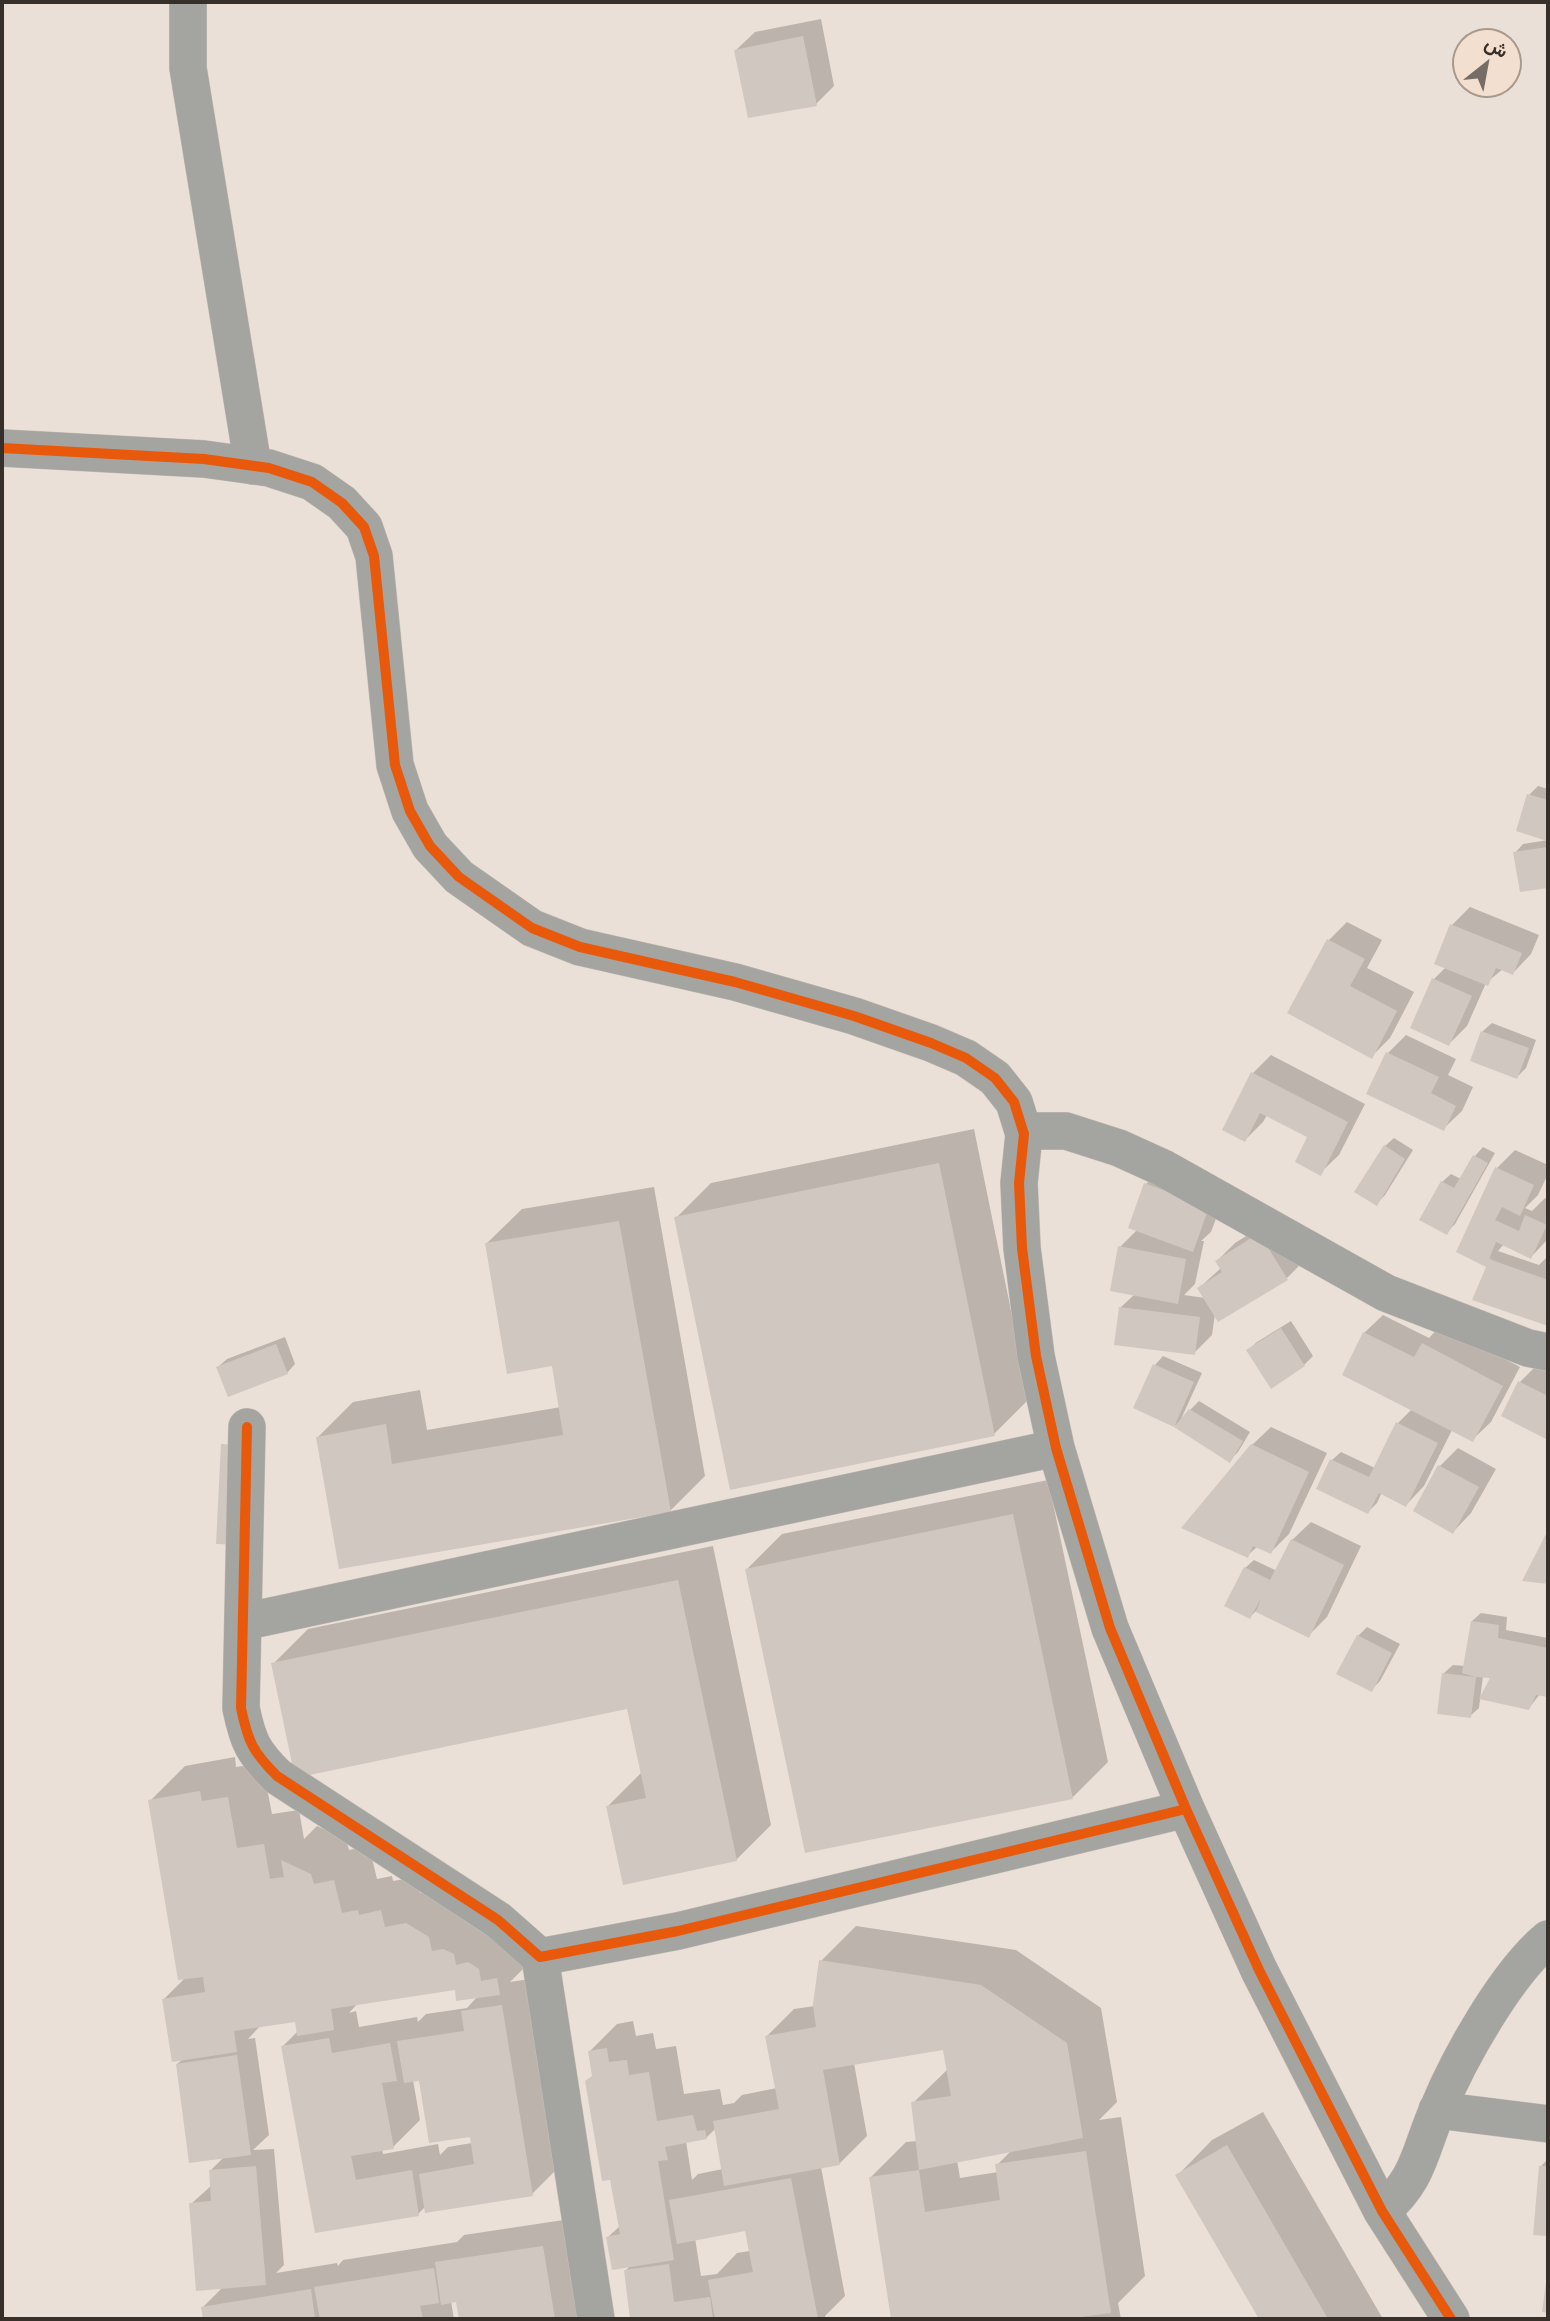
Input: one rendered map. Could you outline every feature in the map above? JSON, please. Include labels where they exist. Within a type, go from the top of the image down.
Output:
[{"type":"street","points":[[188,2],[188,68],[253,466]]},
{"type":"street","points":[[2,448],[204,459],[270,468],[312,482],[342,503],[364,527],[374,556],[395,765],[416,822],[430,846],[459,877],[532,928],[580,947],[735,982],[854,1016],[966,1058],[995,1078],[1014,1102],[1024,1134],[1019,1183],[1022,1248],[1036,1356],[1056,1448],[1110,1628],[1186,1809],[1259,1970],[1382,2211],[1451,2319]]},
{"type":"street","points":[[1024,1134],[1066,1131],[1119,1148],[1163,1168],[1386,1293],[1528,1348],[1548,1352]]},
{"type":"street","points":[[247,1427],[241,1708],[247,1736],[258,1758],[277,1776],[498,1920],[540,1957],[596,2319]]},
{"type":"street","points":[[243,1622],[1056,1448]]},
{"type":"street","points":[[540,1957],[678,1930],[1186,1809]]},
{"type":"street","points":[[1382,2211],[1408,2184],[1418,2165],[1437,2110],[1460,2062],[1500,1996],[1548,1939]]},
{"type":"street","points":[[1437,2110],[1548,2124]]},
{"type":"building","points":[[803,36],[817,106],[748,118],[734,50]]},
{"type":"building","points":[[1527,794],[1548,800],[1547,841],[1516,831]]},
{"type":"building","points":[[1548,847],[1548,888],[1520,892],[1513,852]]},
{"type":"building","points":[[1450,924],[1522,953],[1513,975],[1496,968],[1488,986],[1434,964]]},
{"type":"building","points":[[1327,939],[1365,959],[1350,986],[1397,1011],[1372,1059],[1287,1013]]},
{"type":"building","points":[[1432,978],[1472,996],[1449,1046],[1410,1028]]},
{"type":"building","points":[[1481,1031],[1529,1048],[1517,1079],[1470,1061]]},
{"type":"building","points":[[1386,1052],[1439,1077],[1431,1093],[1456,1106],[1444,1131],[1366,1094]]},
{"type":"building","points":[[1251,1072],[1348,1122],[1321,1176],[1295,1162],[1307,1137],[1260,1113],[1245,1142],[1222,1130]]},
{"type":"building","points":[[1384,1145],[1405,1159],[1377,1206],[1354,1192]]},
{"type":"building","points":[[1473,1155],[1488,1163],[1447,1235],[1419,1220],[1441,1181],[1454,1188]]},
{"type":"building","points":[[939,1163],[995,1436],[730,1490],[674,1217]]},
{"type":"building","points":[[1495,1167],[1534,1185],[1520,1216],[1502,1207],[1495,1220],[1519,1231],[1525,1215],[1547,1225],[1531,1259],[1496,1242],[1489,1259],[1548,1280],[1548,1326],[1472,1300],[1486,1267],[1456,1252]]},
{"type":"building","points":[[1144,1183],[1209,1207],[1193,1252],[1128,1228]]},
{"type":"building","points":[[619,1221],[671,1512],[339,1569],[316,1437],[386,1424],[392,1464],[563,1435],[552,1366],[507,1374],[485,1243]]},
{"type":"building","points":[[1259,1233],[1288,1280],[1218,1322],[1197,1288],[1222,1272],[1215,1261]]},
{"type":"building","points":[[1118,1246],[1186,1259],[1178,1304],[1110,1291]]},
{"type":"building","points":[[1119,1307],[1200,1317],[1195,1355],[1114,1345]]},
{"type":"building","points":[[1281,1328],[1305,1366],[1271,1389],[1246,1350]]},
{"type":"building","points":[[1363,1332],[1414,1357],[1422,1343],[1503,1386],[1473,1442],[1342,1375]]},
{"type":"building","points":[[276,1344],[288,1374],[228,1397],[216,1367]]},
{"type":"building","points":[[1153,1364],[1194,1382],[1174,1427],[1133,1408]]},
{"type":"building","points":[[1518,1381],[1548,1396],[1548,1440],[1501,1416]]},
{"type":"building","points":[[1189,1409],[1243,1441],[1230,1463],[1174,1427]]},
{"type":"building","points":[[1396,1422],[1438,1443],[1406,1507],[1379,1493],[1368,1514],[1316,1489],[1330,1459],[1369,1477]]},
{"type":"building","points":[[221,1444],[244,1445],[239,1545],[216,1544]]},
{"type":"building","points":[[1251,1444],[1309,1472],[1271,1554],[1253,1546],[1248,1558],[1181,1528]]},
{"type":"building","points":[[1438,1465],[1479,1487],[1453,1534],[1413,1511]]},
{"type":"building","points":[[1013,1514],[1073,1799],[805,1853],[745,1569]]},
{"type":"building","points":[[1548,1530],[1548,1584],[1522,1581]]},
{"type":"building","points":[[1291,1539],[1344,1565],[1309,1638],[1256,1612],[1261,1598],[1250,1619],[1224,1606],[1244,1567],[1270,1580]]},
{"type":"building","points":[[678,1580],[737,1861],[623,1885],[606,1806],[646,1798],[627,1709],[295,1778],[271,1663]]},
{"type":"building","points":[[1471,1621],[1499,1625],[1498,1638],[1548,1648],[1548,1697],[1536,1695],[1529,1710],[1479,1699],[1490,1678],[1462,1673]]},
{"type":"building","points":[[1357,1635],[1392,1653],[1372,1692],[1336,1674]]},
{"type":"building","points":[[1442,1673],[1476,1677],[1471,1718],[1437,1714]]},
{"type":"building","points":[[200,1791],[202,1801],[228,1797],[237,1848],[264,1844],[270,1879],[284,1877],[281,1860],[311,1874],[314,1884],[334,1880],[342,1913],[358,1910],[359,1915],[381,1910],[385,1927],[406,1923],[429,1937],[432,1951],[443,1949],[454,1954],[456,1965],[468,1962],[479,1969],[481,1981],[497,1978],[500,1995],[456,2001],[455,1990],[331,2009],[334,2030],[297,2036],[295,2022],[234,2031],[237,2052],[172,2062],[162,1999],[205,1992],[203,1977],[178,1980],[148,1800]]},
{"type":"building","points":[[819,1960],[981,1985],[1067,2043],[1083,2138],[919,2170],[911,2102],[951,2096],[943,2050],[823,2070],[840,2165],[724,2186],[713,2121],[779,2109],[765,2036],[816,2027],[813,2004]]},
{"type":"building","points":[[502,2005],[533,2196],[425,2213],[419,2174],[474,2164],[470,2137],[429,2143],[419,2081],[404,2083],[397,2041],[464,2031],[461,2011]]},
{"type":"building","points":[[329,2038],[332,2053],[390,2043],[397,2081],[382,2083],[394,2149],[351,2156],[356,2180],[412,2170],[419,2216],[315,2233],[281,2046]]},
{"type":"building","points":[[607,2048],[609,2062],[627,2060],[629,2075],[649,2072],[657,2121],[693,2115],[697,2131],[705,2130],[707,2139],[665,2147],[668,2160],[658,2161],[674,2260],[612,2270],[606,2237],[620,2234],[610,2180],[602,2181],[585,2081],[592,2076],[588,2051]]},
{"type":"building","points":[[237,2055],[251,2155],[189,2163],[176,2064]]},
{"type":"building","points":[[1227,2145],[1328,2319],[1259,2319],[1175,2175]]},
{"type":"building","points":[[1086,2151],[1111,2313],[1066,2319],[891,2319],[869,2177],[919,2170],[925,2212],[1000,2200],[995,2164]]},
{"type":"building","points":[[256,2166],[266,2285],[196,2291],[189,2203],[211,2201],[209,2170]]},
{"type":"building","points":[[1539,2166],[1548,2166],[1548,2236],[1533,2235]]},
{"type":"building","points":[[791,2178],[818,2319],[715,2319],[708,2280],[753,2272],[745,2231],[677,2244],[669,2200]]},
{"type":"building","points":[[543,2246],[555,2319],[459,2319],[456,2302],[441,2305],[435,2262]]},
{"type":"building","points":[[669,2264],[674,2302],[710,2297],[713,2319],[630,2319],[624,2270]]},
{"type":"building","points":[[434,2268],[439,2303],[420,2306],[423,2319],[320,2319],[314,2287]]},
{"type":"building","points":[[1548,2275],[1548,2313],[1542,2312]]},
{"type":"building","points":[[311,2289],[315,2319],[203,2319],[201,2307]]},
{"type":"cycle path","points":[[2,448],[204,459],[269,468],[312,482],[342,503],[364,527],[374,556],[395,765],[410,811],[430,846],[459,877],[532,928],[580,947],[735,982],[854,1016],[931,1043],[966,1058],[995,1078],[1014,1102],[1024,1134],[1019,1183],[1022,1248],[1036,1356],[1056,1448],[1110,1628],[1186,1809],[1259,1970],[1382,2211],[1451,2319]]},
{"type":"cycle path","points":[[247,1427],[241,1708],[253,1746],[277,1776],[498,1920],[540,1957],[678,1931],[1186,1809]]}]
